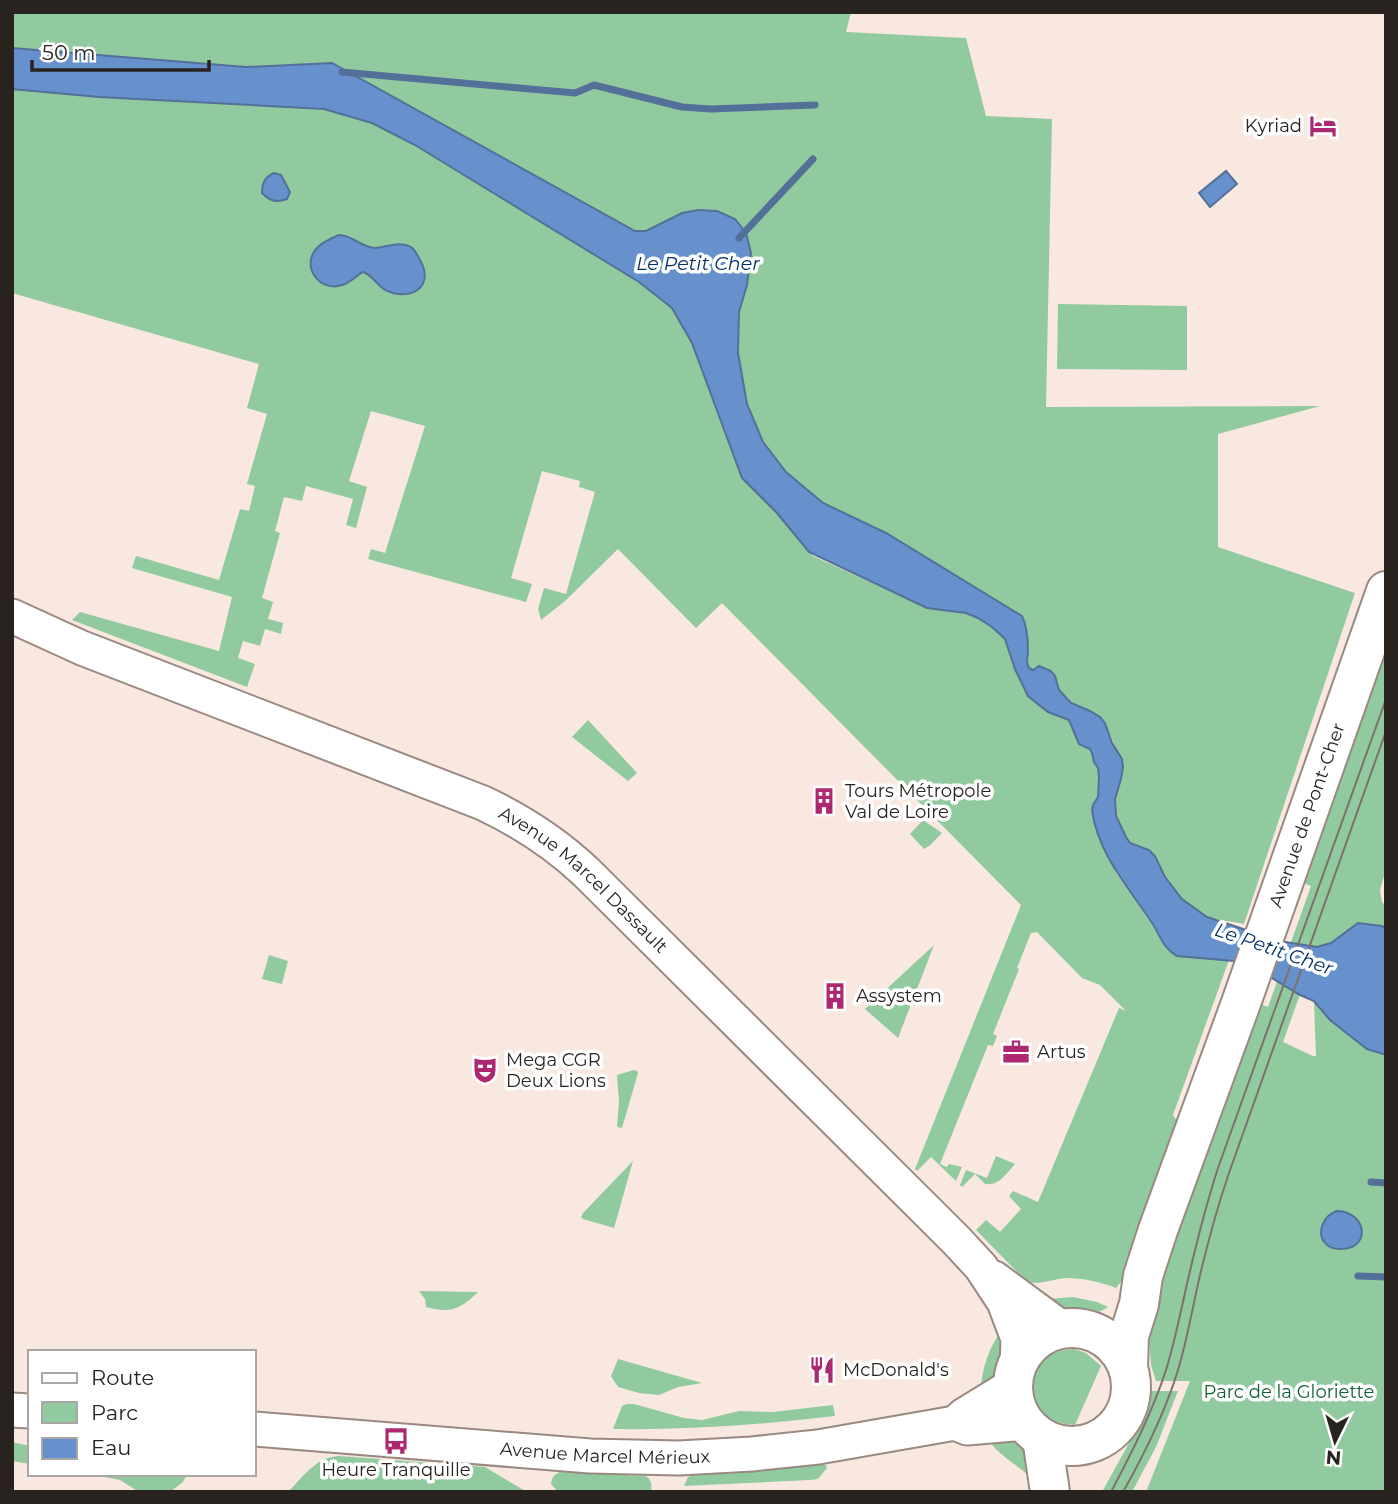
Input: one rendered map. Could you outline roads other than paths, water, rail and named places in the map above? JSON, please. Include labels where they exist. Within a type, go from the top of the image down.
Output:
[{"type":"main road","name":"Avenue de Pont-Cher","points":[[1128,1368],[1129,1336],[1139,1304],[1143,1276],[1158,1230],[1386,591]]},
{"type":"main road","name":"Avenue de Pont-Cher","points":[[1075,1329],[1127,1297],[1143,1276]]},
{"type":"main road","points":[[1034,1430],[1055,1443],[1069,1446],[1084,1445],[1113,1430],[1123,1417],[1131,1384],[1128,1368],[1119,1351],[1105,1338],[1075,1329],[1048,1333],[1024,1353],[1015,1376],[1016,1405],[1034,1430],[1050,1492]]},
{"type":"main road","points":[[1061,1492],[1084,1445]]},
{"type":"street","name":"Avenue Marcel Dassault","points":[[12,616],[82,648],[483,803],[535,830],[586,872],[981,1267],[1004,1302],[1018,1339],[1015,1376]]},
{"type":"street","name":"Avenue Marcel Dassault","points":[[12,633],[82,648]]},
{"type":"street","name":"Avenue Marcel Dassault","points":[[981,1267],[1075,1329]]},
{"type":"street","name":"Avenue Marcel Mérieux","points":[[956,1423],[1015,1376]]},
{"type":"street","name":"Avenue Marcel Mérieux","points":[[256,1429],[590,1456],[679,1458],[818,1447],[956,1423],[967,1428],[1034,1430]]},
{"type":"water","name":"Le Petit Cher","points":[[12,48],[246,67],[332,63],[635,231],[646,231],[682,213],[698,210],[717,211],[735,219],[746,233],[751,253],[747,285],[739,312],[738,353],[747,404],[763,442],[786,472],[823,503],[886,533],[1022,616],[1027,633],[1029,668],[1033,670],[1039,666],[1051,671],[1059,690],[1071,703],[1090,711],[1105,723],[1112,743],[1122,759],[1123,767],[1115,799],[1116,816],[1130,843],[1149,850],[1155,856],[1165,877],[1182,899],[1207,917],[1279,941],[1317,947],[1331,943],[1358,923],[1386,928],[1386,1055],[1367,1049],[1330,1020],[1314,1001],[1267,975],[1234,961],[1177,956],[1169,950],[1116,871],[1101,842],[1092,810],[1098,797],[1098,768],[1090,749],[1079,744],[1069,720],[1048,712],[1028,696],[1005,639],[978,618],[966,613],[927,608],[809,552],[777,513],[742,478],[692,343],[672,308],[639,282],[415,145],[372,123],[324,109],[99,97],[12,89]]},
{"type":"water","points":[[1226,171],[1237,184],[1210,207],[1199,193]]},
{"type":"water","points":[[274,173],[281,175],[290,192],[287,199],[273,200],[262,193],[268,176]]},
{"type":"water","points":[[339,235],[374,248],[397,244],[411,247],[424,268],[425,276],[420,287],[409,294],[393,293],[363,272],[347,283],[336,286],[320,282],[311,269],[313,254],[321,244]]},
{"type":"water","points":[[1337,1211],[1347,1213],[1360,1224],[1361,1238],[1350,1248],[1332,1248],[1322,1239],[1323,1224],[1328,1216]]},
{"type":"waterway","points":[[342,72],[575,93],[594,85],[682,107],[711,109],[815,105]]},
{"type":"waterway","points":[[739,238],[813,159]]},
{"type":"waterway","points":[[1371,1182],[1386,1183]]},
{"type":"waterway","points":[[1358,1276],[1386,1277]]},
{"type":"tram line","points":[[1111,1492],[1141,1432],[1166,1370],[1199,1232],[1218,1168],[1386,699]]},
{"type":"tram line","points":[[1123,1492],[1154,1433],[1173,1386],[1207,1246],[1225,1185],[1386,731]]},
{"type":"place","name":"Kyriad","points":[[1323,126]]},
{"type":"place","name":"Tours Métropole Val de Loire","points":[[824,801]]},
{"type":"place","name":"Assystem","points":[[835,996]]},
{"type":"place","name":"Artus","points":[[1016,1052]]},
{"type":"place","name":"Mega CGR Deux Lions","points":[[485,1070]]},
{"type":"place","name":"McDonald's","points":[[822,1370]]},
{"type":"place","name":"Heure Tranquille","points":[[396,1441]]},
{"type":"park label","name":"Parc de la Gloriette","points":[[1289,1392]]}]
